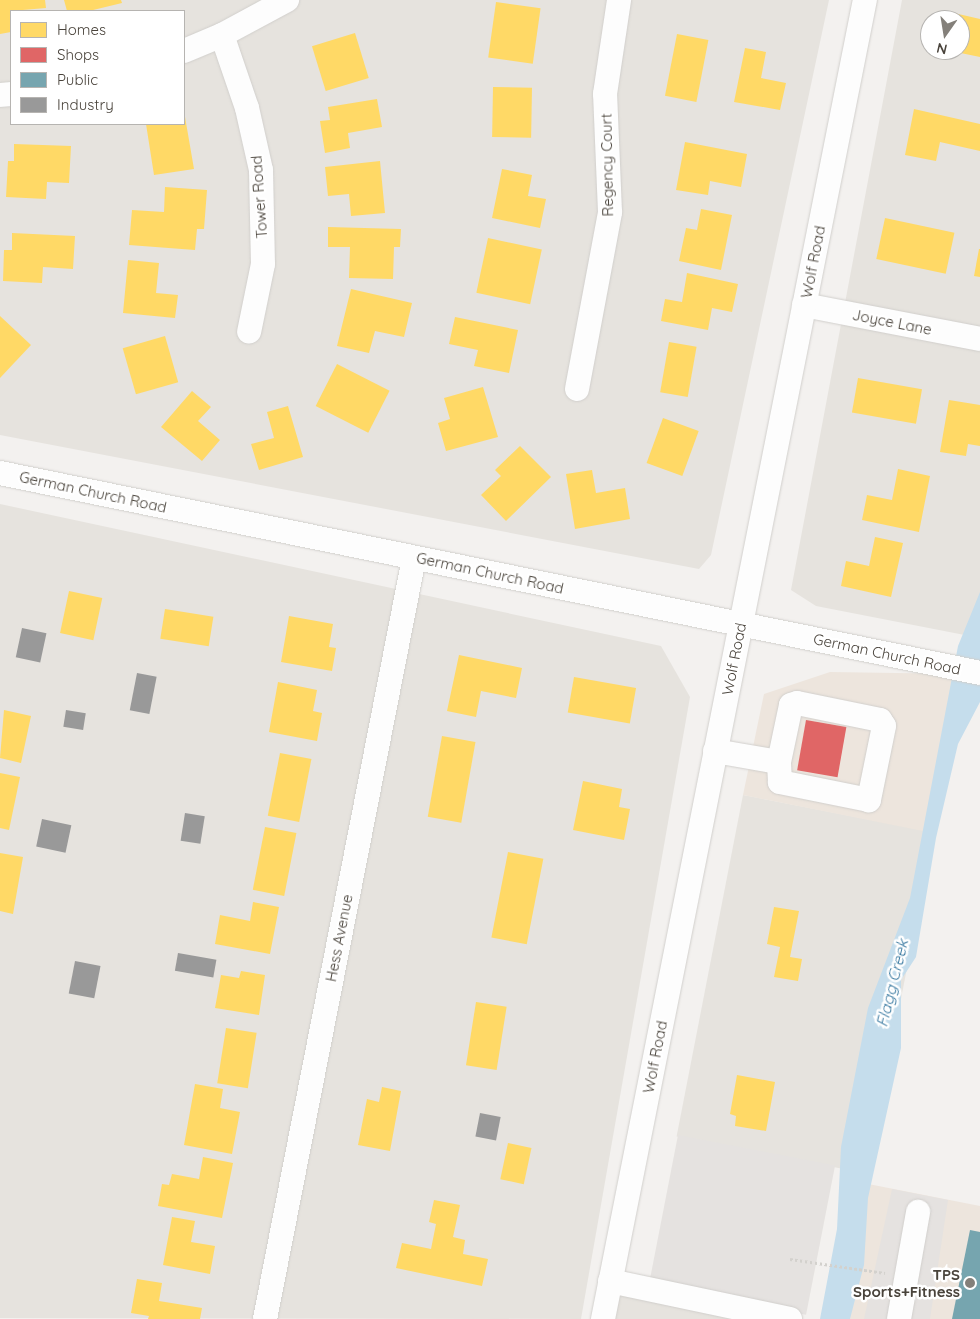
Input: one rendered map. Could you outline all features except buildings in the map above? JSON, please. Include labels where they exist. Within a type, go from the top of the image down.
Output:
[{"type":"street","points":[[185,51],[222,35],[287,0]]},
{"type":"street","name":"Regency Court","points":[[577,388],[610,212],[604,94],[619,0]]},
{"type":"street","name":"Wolf Road","points":[[603,1319],[865,0]]},
{"type":"street","name":"Tower Road","points":[[222,35],[247,108],[261,170],[263,264],[249,332]]},
{"type":"street","name":"Joyce Lane","points":[[804,304],[980,339]]},
{"type":"street","name":"German Church Road","points":[[0,473],[980,673]]},
{"type":"street","name":"Hess Avenue","points":[[264,1319],[414,558]]},
{"type":"street","points":[[797,703],[880,720],[884,726],[870,800],[780,782],[778,767],[791,705],[797,703]]},
{"type":"street","points":[[716,751],[778,767]]},
{"type":"street","points":[[899,1319],[905,1276],[918,1212]]},
{"type":"street","points":[[610,1281],[790,1319]]},
{"type":"path","points":[[790,1259],[905,1276]]},
{"type":"shaded area","points":[[0,0],[829,0],[711,555],[699,569],[0,435]]},
{"type":"shaded area","points":[[902,0],[980,0],[980,638],[816,606],[791,590]]},
{"type":"shaded area","points":[[0,504],[661,646],[690,697],[581,1319],[0,1318]]},
{"type":"shaded area","points":[[830,672],[962,674],[933,833],[743,795],[764,694]]},
{"type":"shaded area","points":[[743,795],[933,832],[867,1174],[677,1137]]},
{"type":"shaded area","points":[[678,1135],[835,1166],[806,1315],[649,1284]]},
{"type":"shaded area","points":[[848,1180],[980,1206],[980,1319],[823,1319]]},
{"type":"shaded area","points":[[892,1189],[948,1200],[930,1319],[864,1319]]},
{"type":"shaded area","points":[[617,1291],[759,1319],[612,1319]]},
{"type":"water","name":"Flagg Creek","points":[[980,592],[980,702],[958,744],[936,838],[916,957],[901,980],[901,1048],[868,1198],[864,1265],[850,1319],[820,1319],[837,1229],[841,1147],[868,1008],[910,898],[958,646]]},
{"type":"place","name":"TPS Sports+Fitness","points":[[970,1283]]}]
